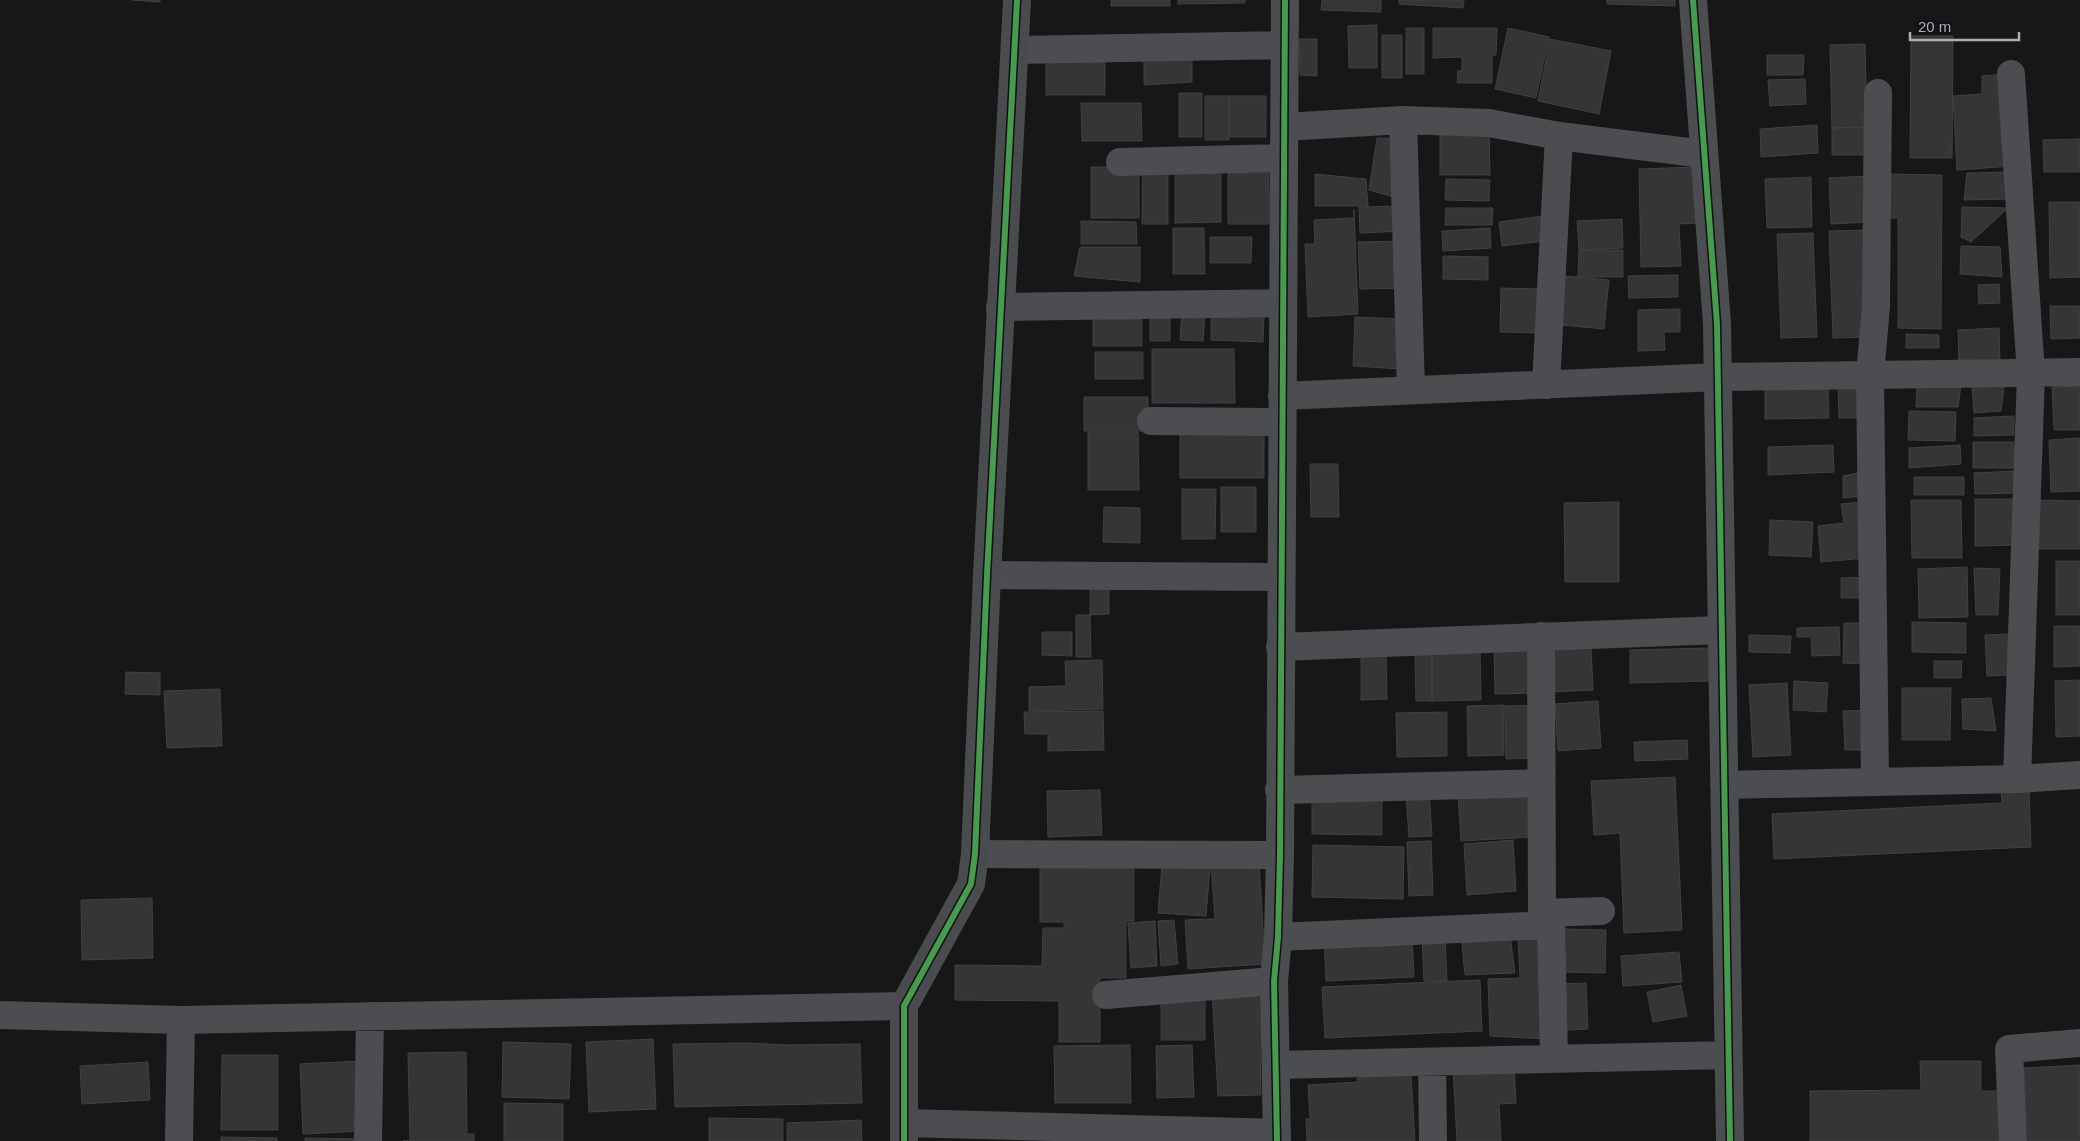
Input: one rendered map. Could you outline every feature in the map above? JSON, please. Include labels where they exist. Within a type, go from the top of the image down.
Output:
[{"type":"street","points":[[1017,0],[986,575],[975,854],[972,884],[904,1006],[904,1132],[1277,1137],[1278,1065],[1274,981],[1278,937],[1280,855],[1285,0]]},
{"type":"street","points":[[1693,0],[1717,324],[1730,1141]]},
{"type":"street","points":[[1015,50],[1284,46]]},
{"type":"street","points":[[2011,74],[2031,374],[2017,779]]},
{"type":"street","points":[[1875,781],[1870,375],[1876,306],[1878,93]]},
{"type":"street","points":[[1284,127],[1403,120],[1489,123],[1559,136],[1704,154]]},
{"type":"street","points":[[1403,120],[1411,390]]},
{"type":"street","points":[[1546,385],[1559,136]]},
{"type":"street","points":[[1120,162],[1284,158]]},
{"type":"street","points":[[1000,306],[1283,303]]},
{"type":"street","points":[[1282,396],[1718,377],[2080,372]]},
{"type":"street","points":[[1151,421],[1282,422]]},
{"type":"street","points":[[986,575],[1281,577]]},
{"type":"street","points":[[1280,646],[1722,630]]},
{"type":"street","points":[[1541,636],[1541,783],[1554,1060]]},
{"type":"street","points":[[1724,785],[2017,779],[2080,775]]},
{"type":"street","points":[[1279,790],[1541,783]]},
{"type":"street","points":[[975,854],[1280,855]]},
{"type":"street","points":[[1278,937],[1546,919],[1601,911]]},
{"type":"street","points":[[1106,995],[1274,981]]},
{"type":"street","points":[[0,1015],[182,1020],[904,1006]]},
{"type":"street","points":[[368,1141],[370,1016]]},
{"type":"street","points":[[179,1141],[182,1020]]},
{"type":"street","points":[[2013,1141],[2009,1049],[2080,1043]]},
{"type":"street","points":[[1278,1065],[1728,1055]]},
{"type":"street","points":[[1432,1062],[1433,1141]]},
{"type":"building","points":[[132,0],[160,0],[160,2]]},
{"type":"building","points":[[1111,0],[1170,0],[1170,6],[1111,6]]},
{"type":"building","points":[[1178,0],[1245,0],[1245,3],[1178,4]]},
{"type":"building","points":[[1322,0],[1381,0],[1381,12],[1321,10]]},
{"type":"building","points":[[1399,0],[1464,0],[1463,8],[1399,4]]},
{"type":"building","points":[[1607,0],[1675,0],[1675,6],[1607,4]]},
{"type":"building","points":[[1377,25],[1377,68],[1349,68],[1348,26]]},
{"type":"building","points":[[1406,28],[1424,28],[1424,74],[1406,74]]},
{"type":"building","points":[[1433,28],[1497,28],[1496,55],[1492,55],[1492,83],[1457,83],[1458,71],[1462,71],[1462,57],[1433,58]]},
{"type":"building","points":[[1508,28],[1549,37],[1536,98],[1495,89]]},
{"type":"building","points":[[1382,35],[1402,35],[1402,78],[1382,78]]},
{"type":"building","points":[[1911,36],[1953,36],[1952,158],[1910,158]]},
{"type":"building","points":[[1299,39],[1317,39],[1317,76],[1300,75]]},
{"type":"building","points":[[1550,39],[1611,51],[1599,114],[1538,101]]},
{"type":"building","points":[[1865,44],[1867,127],[1832,128],[1830,45]]},
{"type":"building","points":[[1767,55],[1804,55],[1803,75],[1767,75]]},
{"type":"building","points":[[1192,57],[1192,82],[1144,85],[1144,60]]},
{"type":"building","points":[[1046,61],[1105,61],[1105,95],[1046,95]]},
{"type":"building","points":[[2008,74],[2013,166],[1957,170],[1953,96],[1982,94],[1982,76]]},
{"type":"building","points":[[1805,79],[1806,104],[1770,106],[1768,80]]},
{"type":"building","points":[[1179,93],[1202,93],[1202,137],[1179,137]]},
{"type":"building","points":[[1205,96],[1229,96],[1229,140],[1205,140]]},
{"type":"building","points":[[1229,96],[1266,96],[1266,137],[1229,137]]},
{"type":"building","points":[[1081,103],[1141,103],[1142,141],[1082,141]]},
{"type":"building","points":[[1817,125],[1818,153],[1761,157],[1760,129]]},
{"type":"building","points":[[1867,127],[1867,155],[1832,155],[1832,128]]},
{"type":"building","points":[[1440,130],[1489,130],[1490,175],[1440,175]]},
{"type":"building","points":[[1377,138],[1400,139],[1397,198],[1369,190]]},
{"type":"building","points":[[2080,139],[2080,172],[2044,172],[2043,140]]},
{"type":"building","points":[[1175,166],[1221,166],[1221,222],[1175,223]]},
{"type":"building","points":[[1091,167],[1139,167],[1139,218],[1091,218]]},
{"type":"building","points":[[1143,167],[1168,168],[1168,224],[1142,224]]},
{"type":"building","points":[[1697,167],[1698,223],[1679,224],[1681,266],[1641,267],[1639,169]]},
{"type":"building","points":[[2008,172],[2011,199],[1964,200],[1967,173]]},
{"type":"building","points":[[1228,173],[1269,173],[1269,224],[1228,224]]},
{"type":"building","points":[[1315,174],[1366,179],[1368,206],[1315,206]]},
{"type":"building","points":[[1887,174],[1942,175],[1941,329],[1898,328],[1898,218],[1888,218]]},
{"type":"building","points":[[1867,176],[1870,222],[1831,224],[1829,178]]},
{"type":"building","points":[[1811,177],[1812,227],[1767,228],[1765,179]]},
{"type":"building","points":[[1446,179],[1490,180],[1489,201],[1445,200]]},
{"type":"building","points":[[2049,202],[2080,202],[2080,277],[2050,278]]},
{"type":"building","points":[[1402,206],[1403,231],[1360,233],[1359,207]]},
{"type":"building","points":[[1962,207],[2008,208],[1971,242],[1961,237]]},
{"type":"building","points":[[1446,208],[1493,208],[1492,225],[1445,225]]},
{"type":"building","points":[[1354,209],[1358,314],[1308,317],[1305,244],[1315,244],[1314,220],[1354,218]]},
{"type":"building","points":[[1543,216],[1545,241],[1502,246],[1499,222]]},
{"type":"building","points":[[1622,219],[1623,248],[1579,250],[1577,221]]},
{"type":"building","points":[[1081,221],[1136,222],[1137,244],[1081,244]]},
{"type":"building","points":[[1173,228],[1204,228],[1205,274],[1173,274]]},
{"type":"building","points":[[1490,228],[1491,248],[1443,251],[1442,231]]},
{"type":"building","points":[[1867,230],[1870,337],[1833,338],[1829,231]]},
{"type":"building","points":[[1813,233],[1817,337],[1781,338],[1777,234]]},
{"type":"building","points":[[1210,237],[1252,237],[1251,263],[1210,263]]},
{"type":"building","points":[[1405,241],[1406,288],[1360,289],[1358,242]]},
{"type":"building","points":[[1961,246],[2000,247],[2002,277],[1960,274]]},
{"type":"building","points":[[1080,247],[1140,247],[1140,282],[1074,276]]},
{"type":"building","points":[[1579,250],[1623,250],[1623,277],[1578,277]]},
{"type":"building","points":[[1443,256],[1488,257],[1488,280],[1443,279]]},
{"type":"building","points":[[1678,275],[1678,297],[1629,298],[1628,276]]},
{"type":"building","points":[[1565,276],[1609,280],[1604,329],[1561,325]]},
{"type":"building","points":[[1999,284],[2000,303],[1979,304],[1978,285]]},
{"type":"building","points":[[1501,288],[1543,289],[1543,333],[1500,332]]},
{"type":"building","points":[[2050,306],[2080,306],[2080,338],[2051,339]]},
{"type":"building","points":[[1680,309],[1680,332],[1664,332],[1665,350],[1638,351],[1638,310]]},
{"type":"building","points":[[1182,311],[1205,313],[1203,341],[1180,340]]},
{"type":"building","points":[[1211,314],[1264,316],[1263,342],[1211,340]]},
{"type":"building","points":[[1150,315],[1170,316],[1170,341],[1150,341]]},
{"type":"building","points":[[1355,317],[1405,319],[1401,369],[1353,366]]},
{"type":"building","points":[[1093,319],[1142,319],[1142,346],[1093,346]]},
{"type":"building","points":[[1999,328],[2000,362],[1959,364],[1958,330]]},
{"type":"building","points":[[1906,334],[1939,335],[1939,348],[1906,348]]},
{"type":"building","points":[[1152,349],[1234,349],[1235,403],[1152,403]]},
{"type":"building","points":[[1095,352],[1143,352],[1143,379],[1095,379]]},
{"type":"building","points":[[1917,383],[1961,385],[1958,407],[1916,407]]},
{"type":"building","points":[[1828,385],[1829,418],[1765,419],[1765,386]]},
{"type":"building","points":[[1838,385],[1862,388],[1859,418],[1839,418]]},
{"type":"building","points":[[1972,385],[2004,387],[2001,411],[1974,413]]},
{"type":"building","points":[[2080,386],[2080,430],[2054,430],[2052,387]]},
{"type":"building","points":[[1084,397],[1148,397],[1148,431],[1084,431]]},
{"type":"building","points":[[1909,411],[1956,412],[1955,441],[1908,440]]},
{"type":"building","points":[[2014,416],[2014,435],[1974,436],[1974,418]]},
{"type":"building","points":[[1180,425],[1264,425],[1264,478],[1180,478]]},
{"type":"building","points":[[1088,432],[1138,432],[1139,490],[1088,490]]},
{"type":"building","points":[[2080,438],[2080,491],[2051,492],[2049,440]]},
{"type":"building","points":[[1973,442],[2014,442],[2014,468],[1973,468]]},
{"type":"building","points":[[1833,445],[1834,472],[1768,475],[1768,447]]},
{"type":"building","points":[[1960,445],[1961,464],[1909,468],[1909,448]]},
{"type":"building","points":[[1310,464],[1338,464],[1339,517],[1311,517]]},
{"type":"building","points":[[2015,471],[2016,493],[1975,494],[1974,473]]},
{"type":"building","points":[[1858,473],[1861,496],[1843,498],[1843,476]]},
{"type":"building","points":[[1914,477],[1964,477],[1964,495],[1914,495]]},
{"type":"building","points":[[1221,487],[1256,487],[1256,532],[1221,532]]},
{"type":"building","points":[[1182,489],[1216,489],[1215,539],[1182,539]]},
{"type":"building","points":[[1975,499],[2019,499],[2019,545],[1975,546]]},
{"type":"building","points":[[1911,500],[1961,500],[1962,558],[1912,558]]},
{"type":"building","points":[[2036,500],[2080,501],[2080,549],[2036,549]]},
{"type":"building","points":[[1619,502],[1619,582],[1565,582],[1564,503]]},
{"type":"building","points":[[1862,502],[1866,558],[1821,562],[1818,526],[1844,523],[1841,504]]},
{"type":"building","points":[[1104,507],[1140,508],[1140,543],[1103,542]]},
{"type":"building","points":[[1770,520],[1813,522],[1811,557],[1769,555]]},
{"type":"building","points":[[2056,561],[2080,561],[2080,615],[2056,615]]},
{"type":"building","points":[[1967,567],[1968,617],[1919,618],[1918,569]]},
{"type":"building","points":[[1974,568],[2000,569],[1998,615],[1976,615]]},
{"type":"building","points":[[1870,577],[1870,598],[1841,598],[1841,578]]},
{"type":"building","points":[[1090,589],[1109,589],[1109,614],[1090,615]]},
{"type":"building","points":[[1076,615],[1090,615],[1091,657],[1076,657]]},
{"type":"building","points":[[1912,622],[1966,623],[1966,653],[1912,652]]},
{"type":"building","points":[[1844,623],[1869,623],[1869,664],[1843,663]]},
{"type":"building","points":[[2054,626],[2080,626],[2080,666],[2054,667]]},
{"type":"building","points":[[1839,627],[1840,655],[1812,656],[1811,637],[1797,637],[1797,628]]},
{"type":"building","points":[[1042,632],[1072,632],[1072,656],[1042,655]]},
{"type":"building","points":[[2009,634],[2011,675],[1987,676],[1985,635]]},
{"type":"building","points":[[1749,635],[1791,636],[1790,653],[1749,652]]},
{"type":"building","points":[[1540,642],[1541,693],[1495,694],[1494,643]]},
{"type":"building","points":[[1591,647],[1593,690],[1552,692],[1550,649]]},
{"type":"building","points":[[1432,648],[1480,648],[1481,700],[1432,701]]},
{"type":"building","points":[[1708,648],[1709,681],[1630,683],[1630,650]]},
{"type":"building","points":[[1361,653],[1386,653],[1387,699],[1361,700]]},
{"type":"building","points":[[1415,654],[1432,654],[1432,701],[1416,701]]},
{"type":"building","points":[[1102,660],[1103,709],[1029,711],[1029,687],[1066,686],[1065,661]]},
{"type":"building","points":[[1934,661],[1962,661],[1961,678],[1934,678]]},
{"type":"building","points":[[126,672],[160,673],[160,695],[125,694]]},
{"type":"building","points":[[2080,680],[2080,736],[2056,737],[2055,681]]},
{"type":"building","points":[[1794,681],[1828,683],[1826,712],[1793,710]]},
{"type":"building","points":[[1787,683],[1791,755],[1753,757],[1749,685]]},
{"type":"building","points":[[1902,688],[1951,688],[1950,740],[1902,740]]},
{"type":"building","points":[[220,689],[222,746],[167,748],[164,691]]},
{"type":"building","points":[[1991,698],[1996,731],[1963,729],[1962,699]]},
{"type":"building","points":[[1598,701],[1601,748],[1558,751],[1555,704]]},
{"type":"building","points":[[1504,705],[1504,755],[1468,756],[1467,706]]},
{"type":"building","points":[[1538,705],[1539,758],[1506,759],[1505,706]]},
{"type":"building","points":[[1868,710],[1869,750],[1845,750],[1843,711]]},
{"type":"building","points":[[1103,711],[1104,750],[1048,751],[1048,734],[1025,734],[1024,712]]},
{"type":"building","points":[[1447,712],[1447,756],[1397,757],[1396,713]]},
{"type":"building","points":[[1687,740],[1688,759],[1635,761],[1634,742]]},
{"type":"building","points":[[1675,777],[1682,930],[1624,933],[1620,833],[1594,835],[1591,781]]},
{"type":"building","points":[[1532,788],[1535,837],[1461,841],[1458,794]]},
{"type":"building","points":[[1100,790],[1102,835],[1048,837],[1047,791]]},
{"type":"building","points":[[2029,790],[2031,847],[1774,859],[1772,814],[2002,803],[2001,791]]},
{"type":"building","points":[[1429,792],[1432,836],[1409,837],[1406,794]]},
{"type":"building","points":[[1312,796],[1382,796],[1382,835],[1312,834]]},
{"type":"building","points":[[1513,840],[1516,891],[1467,895],[1464,844]]},
{"type":"building","points":[[1431,841],[1433,895],[1409,896],[1407,842]]},
{"type":"building","points":[[1313,845],[1404,847],[1403,899],[1312,897]]},
{"type":"building","points":[[1259,860],[1265,964],[1188,969],[1185,920],[1215,919],[1211,863]]},
{"type":"building","points":[[1040,861],[1134,861],[1134,921],[1126,921],[1126,978],[1100,978],[1100,1042],[1059,1042],[1059,1001],[955,1000],[955,965],[1042,966],[1043,928],[1064,928],[1064,922],[1040,922]]},
{"type":"building","points":[[1162,864],[1210,867],[1206,916],[1158,913]]},
{"type":"building","points":[[152,898],[153,958],[82,960],[81,900]]},
{"type":"building","points":[[1174,920],[1178,964],[1161,966],[1158,921]]},
{"type":"building","points":[[1155,921],[1157,966],[1131,968],[1128,923]]},
{"type":"building","points":[[1562,929],[1606,930],[1605,973],[1561,972]]},
{"type":"building","points":[[1445,934],[1447,981],[1424,981],[1422,935]]},
{"type":"building","points":[[1461,934],[1510,935],[1515,973],[1465,975]]},
{"type":"building","points":[[1543,934],[1546,1039],[1490,1036],[1488,979],[1520,978],[1518,937]]},
{"type":"building","points":[[1412,937],[1414,977],[1326,981],[1324,939]]},
{"type":"building","points":[[1679,952],[1682,982],[1623,986],[1621,956]]},
{"type":"building","points":[[1480,980],[1482,1031],[1325,1038],[1322,987]]},
{"type":"building","points":[[1586,983],[1588,1029],[1565,1030],[1563,984]]},
{"type":"building","points":[[1681,985],[1687,1016],[1653,1022],[1647,992]]},
{"type":"building","points":[[1271,989],[1272,1043],[1260,1043],[1261,1095],[1218,1096],[1212,991]]},
{"type":"building","points":[[1161,993],[1205,994],[1205,1040],[1161,1040]]},
{"type":"building","points":[[653,1039],[656,1109],[589,1112],[586,1042]]},
{"type":"building","points":[[503,1042],[571,1044],[569,1099],[502,1097]]},
{"type":"building","points":[[745,1043],[787,1045],[860,1044],[862,1103],[675,1107],[673,1044]]},
{"type":"building","points":[[1130,1045],[1131,1103],[1055,1103],[1054,1046]]},
{"type":"building","points":[[1192,1045],[1194,1097],[1157,1098],[1156,1046]]},
{"type":"building","points":[[466,1052],[467,1134],[474,1134],[474,1141],[410,1141],[408,1053]]},
{"type":"building","points":[[222,1055],[278,1055],[278,1130],[221,1130]]},
{"type":"building","points":[[360,1061],[363,1131],[303,1134],[300,1064]]},
{"type":"building","points":[[1920,1061],[1981,1061],[1981,1091],[2000,1091],[2000,1141],[1810,1141],[1810,1091],[1921,1090]]},
{"type":"building","points":[[148,1062],[150,1100],[82,1104],[80,1066]]},
{"type":"building","points":[[1514,1065],[1516,1103],[1499,1104],[1501,1141],[1457,1141],[1453,1068]]},
{"type":"building","points":[[2080,1065],[2080,1141],[2028,1141],[2024,1068]]},
{"type":"building","points":[[1411,1074],[1415,1141],[1307,1141],[1306,1119],[1310,1119],[1308,1085],[1358,1082],[1357,1078]]},
{"type":"building","points":[[504,1103],[563,1104],[563,1141],[504,1141]]},
{"type":"building","points":[[709,1118],[783,1119],[783,1141],[709,1141]]},
{"type":"building","points":[[861,1120],[862,1141],[787,1141],[787,1123]]},
{"type":"building","points":[[221,1137],[277,1138],[277,1141],[221,1141]]},
{"type":"building","points":[[305,1138],[367,1139],[367,1141],[305,1141]]},
{"type":"cycle path","points":[[904,1141],[904,1006],[971,884],[975,854],[987,575],[1017,0]]},
{"type":"cycle path","points":[[1277,1141],[1274,981],[1278,937],[1280,855],[1285,0]]},
{"type":"cycle path","points":[[1693,0],[1717,324],[1730,1141]]}]
